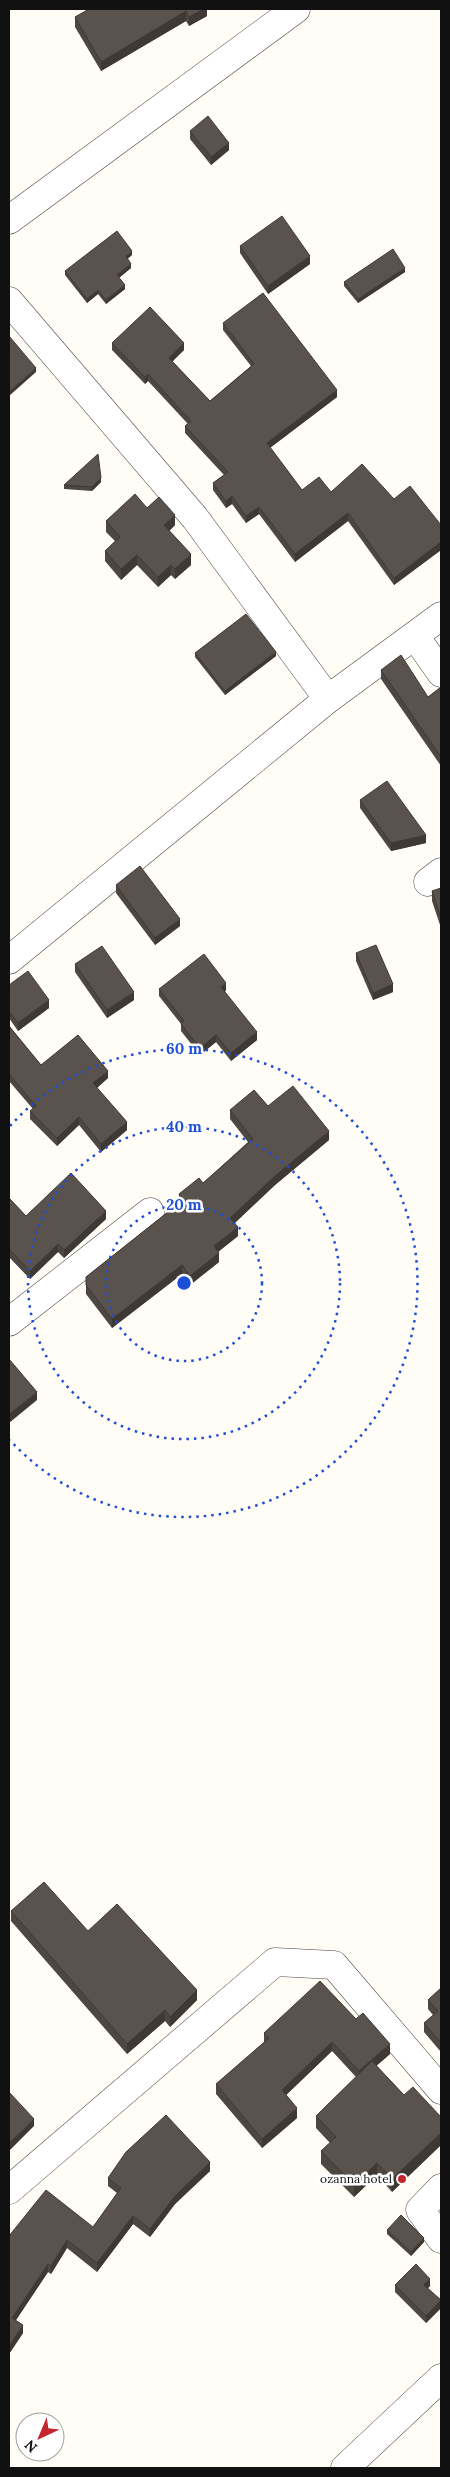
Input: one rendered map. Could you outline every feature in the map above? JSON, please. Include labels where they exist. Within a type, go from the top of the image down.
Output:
[{"type":"street","points":[[9,220],[296,9]]},
{"type":"street","points":[[9,301],[195,518],[328,699]]},
{"type":"street","points":[[9,960],[328,699],[441,616]]},
{"type":"street","points":[[415,636],[441,673]]},
{"type":"street","points":[[9,1322],[150,1212]]},
{"type":"street","points":[[9,2190],[275,1962],[334,1965],[441,2090]]},
{"type":"street","points":[[441,2188],[420,2210],[441,2239]]},
{"type":"street","points":[[345,2468],[441,2378]]},
{"type":"building","points":[[89,9],[204,9],[189,17],[186,11],[101,62],[75,17]]},
{"type":"building","points":[[208,116],[229,143],[211,157],[190,131]]},
{"type":"building","points":[[282,216],[310,256],[268,286],[240,246]]},
{"type":"building","points":[[117,231],[132,251],[126,256],[131,264],[117,275],[125,285],[106,300],[98,290],[87,299],[65,271]]},
{"type":"building","points":[[393,249],[405,268],[358,299],[344,282]]},
{"type":"building","points":[[263,293],[337,390],[267,443],[302,490],[319,477],[331,492],[362,464],[394,499],[410,486],[441,525],[441,542],[394,578],[348,513],[295,554],[259,507],[246,516],[232,496],[226,501],[213,483],[228,472],[185,426],[191,421],[148,374],[145,377],[112,343],[150,307],[184,343],[169,358],[210,401],[254,364],[223,323]]},
{"type":"building","points":[[9,336],[36,368],[9,392]]},
{"type":"building","points":[[98,454],[101,478],[92,487],[64,485]]},
{"type":"building","points":[[135,494],[147,508],[159,497],[175,515],[164,525],[191,554],[175,569],[171,565],[158,577],[137,555],[121,569],[105,551],[120,537],[106,521]]},
{"type":"building","points":[[246,614],[276,652],[225,691],[195,653]]},
{"type":"building","points":[[401,655],[428,697],[441,687],[441,757],[381,670]]},
{"type":"building","points":[[387,781],[426,835],[391,843],[360,800]]},
{"type":"building","points":[[140,866],[180,919],[155,938],[116,885]]},
{"type":"building","points":[[441,888],[441,918],[432,891]]},
{"type":"building","points":[[376,945],[393,984],[373,993],[356,953]]},
{"type":"building","points":[[102,946],[134,992],[107,1010],[75,964]]},
{"type":"building","points":[[204,954],[226,983],[221,987],[257,1032],[231,1053],[216,1035],[200,1048],[181,1024],[184,1021],[159,989]]},
{"type":"building","points":[[28,971],[49,1000],[18,1023],[9,1011],[9,985]]},
{"type":"building","points":[[9,1026],[41,1065],[78,1035],[108,1071],[93,1083],[127,1122],[101,1144],[79,1117],[57,1138],[30,1111],[36,1106],[9,1074]]},
{"type":"building","points":[[293,1086],[329,1131],[275,1176],[230,1218],[238,1227],[214,1246],[219,1253],[190,1276],[182,1265],[112,1319],[86,1285],[86,1277],[183,1200],[179,1194],[199,1178],[203,1183],[253,1139],[230,1110],[254,1090],[268,1106]]},
{"type":"building","points":[[71,1173],[106,1211],[64,1250],[58,1244],[30,1271],[9,1249],[9,1198],[26,1216]]},
{"type":"building","points":[[9,1359],[37,1392],[9,1414]]},
{"type":"building","points":[[44,1882],[88,1931],[117,1904],[197,1990],[170,2017],[165,2010],[127,2044],[11,1911]]},
{"type":"building","points":[[320,1981],[356,2019],[363,2013],[390,2044],[359,2071],[332,2042],[282,2090],[297,2108],[262,2139],[216,2084],[269,2038],[264,2033]]},
{"type":"building","points":[[441,1988],[441,2043],[424,2023],[438,2011],[428,2000]]},
{"type":"building","points":[[372,2061],[404,2095],[413,2087],[441,2117],[441,2133],[392,2179],[377,2163],[354,2185],[321,2151],[336,2137],[316,2116]]},
{"type":"building","points":[[9,2092],[34,2119],[9,2143]]},
{"type":"building","points":[[166,2115],[210,2162],[175,2196],[150,2229],[133,2216],[97,2263],[67,2240],[51,2266],[48,2264],[12,2318],[23,2325],[9,2346],[9,2236],[46,2190],[93,2227],[121,2188],[108,2178],[126,2152]]},
{"type":"building","points":[[401,2215],[424,2238],[411,2252],[387,2230]]},
{"type":"building","points":[[416,2264],[430,2279],[424,2285],[441,2300],[426,2316],[395,2285]]},
{"type":"place","name":"ozanna hotel","points":[[402,2179]]}]
